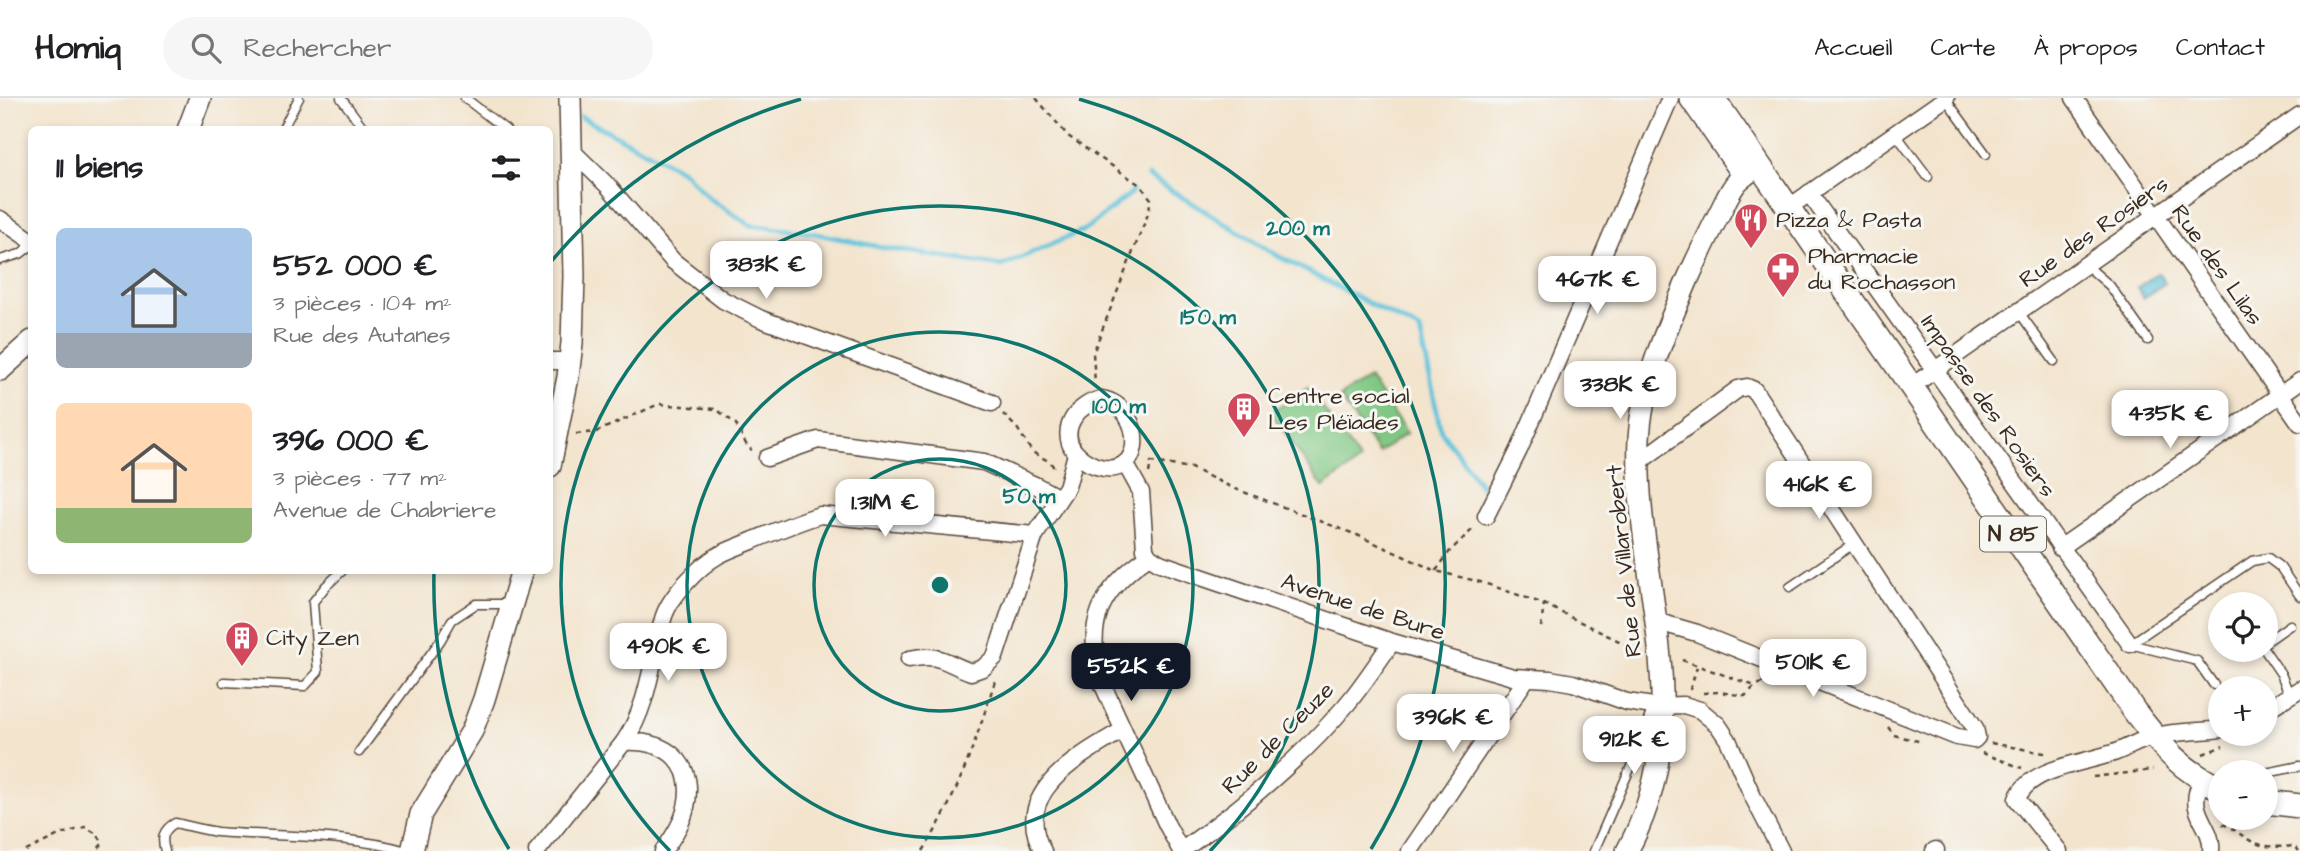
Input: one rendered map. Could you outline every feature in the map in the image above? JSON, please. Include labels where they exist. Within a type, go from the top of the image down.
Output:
[{"type":"main road","points":[[190,126],[200,98]]},
{"type":"main road","points":[[553,450],[560,361],[574,276],[570,98]]},
{"type":"main road","points":[[1690,98],[1751,171]]},
{"type":"main road","name":"N 85","points":[[1713,98],[1751,171],[1788,208],[2154,736],[2176,761],[2208,779]]},
{"type":"main road","name":"Rue de Villarobert","points":[[1627,851],[1647,808],[1662,743],[1655,621],[1641,504],[1639,436],[1645,394],[1698,254],[1731,191],[1751,171]]},
{"type":"main road","points":[[0,370],[28,345]]},
{"type":"main road","points":[[409,851],[421,814],[472,731],[521,574]]},
{"type":"main road","points":[[2278,803],[2300,806]]},
{"type":"street","points":[[1486,516],[1520,450],[1670,98]]},
{"type":"street","points":[[1788,208],[1946,98]]},
{"type":"street","name":"Rue des Lilas","points":[[2074,98],[2300,423]]},
{"type":"street","name":"Rue des Rosiers","points":[[1912,386],[2300,114]]},
{"type":"street","points":[[572,151],[608,186],[673,261],[723,300],[761,319],[992,403]]},
{"type":"street","name":"Impasse des Rosiers","points":[[1809,193],[2130,644]]},
{"type":"street","points":[[0,219],[28,240]]},
{"type":"street","points":[[1824,259],[1846,244]]},
{"type":"street","points":[[2060,548],[2300,381]]},
{"type":"street","points":[[1639,462],[1738,389],[1743,387],[1755,390],[1978,733],[1973,740],[1957,737],[1697,633],[1655,621]]},
{"type":"street","points":[[1102,399],[1113,401],[1121,408],[1134,431],[1135,447],[1125,463],[1113,469],[1101,468],[1087,462],[1076,454],[1069,438],[1076,413],[1092,401],[1102,399]]},
{"type":"street","points":[[767,458],[818,440],[985,462],[1059,494]]},
{"type":"street","points":[[909,659],[928,655],[942,658],[971,672],[983,668],[995,657],[1035,535],[1059,494],[1076,454]]},
{"type":"street","points":[[1125,463],[1141,492],[1145,550],[1149,556],[1129,571],[1104,598],[1095,627],[1096,662],[1101,681],[1123,730],[1181,851]]},
{"type":"street","points":[[1059,494],[1088,473],[1101,468]]},
{"type":"street","points":[[537,851],[635,727],[644,705],[664,616],[688,580],[718,555],[801,520],[820,515],[1035,535]]},
{"type":"street","name":"Avenue de Bure","points":[[1149,556],[1167,566],[1392,642],[1513,677],[1573,683],[1627,702],[1658,706],[1684,705],[1700,710],[1718,725],[1728,740],[1781,851]]},
{"type":"street","name":"Rue de Ceuze","points":[[1181,851],[1234,813],[1308,747],[1349,702],[1392,642]]},
{"type":"street","points":[[1410,851],[1527,678]]},
{"type":"street","points":[[2278,703],[2295,693]]},
{"type":"street","points":[[1043,851],[1035,825],[1037,806],[1045,790],[1056,775],[1077,757],[1123,730]]},
{"type":"street","points":[[2059,851],[2017,799],[2028,784],[2043,775],[2114,753],[2154,736],[2208,730]]},
{"type":"street","points":[[624,743],[643,741],[660,746],[673,754],[685,769],[686,808],[663,851]]},
{"type":"street","points":[[2208,786],[2196,792],[2195,802],[2211,840],[2211,851]]},
{"type":"lane","points":[[284,126],[299,98]]},
{"type":"lane","points":[[341,98],[362,126]]},
{"type":"lane","points":[[465,98],[501,126]]},
{"type":"lane","points":[[1946,98],[1986,154]]},
{"type":"lane","points":[[1895,133],[1928,177]]},
{"type":"lane","points":[[0,260],[20,254],[28,247]]},
{"type":"lane","points":[[2086,265],[2110,286],[2148,340]]},
{"type":"lane","points":[[2019,312],[2054,361]]},
{"type":"lane","points":[[1790,587],[1855,543]]},
{"type":"lane","points":[[2130,644],[2252,561],[2268,558],[2280,567],[2300,596]]},
{"type":"lane","points":[[224,682],[305,686],[318,672],[313,602],[339,574]]},
{"type":"lane","points":[[359,752],[452,620],[476,604],[512,604]]},
{"type":"lane","points":[[2278,634],[2290,625]]},
{"type":"lane","points":[[2130,644],[2197,661],[2208,677]]},
{"type":"lane","points":[[2273,662],[2295,693]]},
{"type":"lane","points":[[1594,851],[1658,706]]},
{"type":"lane","points":[[2278,771],[2300,766]]},
{"type":"lane","points":[[164,851],[162,841],[166,829],[175,823],[214,831],[319,838],[409,851]]},
{"type":"path","points":[[1036,98],[1069,136],[1140,186],[1151,199],[1148,214],[1093,353],[1094,379],[1102,399]]},
{"type":"path","points":[[992,403],[1017,428],[1032,452],[1050,462],[1057,470],[1059,494]]},
{"type":"path","points":[[556,434],[596,432],[659,404],[716,409],[736,424],[748,448],[767,458]]},
{"type":"path","points":[[1152,463],[1191,468],[1233,488],[1357,535],[1436,571],[1484,583],[1544,604],[1647,655]]},
{"type":"path","points":[[1436,571],[1450,551],[1486,516]]},
{"type":"path","points":[[1541,627],[1544,604]]},
{"type":"path","points":[[923,851],[966,768],[998,673],[995,657]]},
{"type":"path","points":[[1682,660],[1755,686],[1745,696],[1719,692],[1689,694],[1697,667]]},
{"type":"path","points":[[1973,740],[2057,754]]},
{"type":"path","points":[[2193,758],[2222,746]]},
{"type":"path","points":[[2203,825],[2217,822],[2234,828],[2251,842],[2262,846],[2294,846],[2298,851]]},
{"type":"path","points":[[26,851],[59,835],[85,827],[97,834],[103,843],[96,851]]},
{"type":"green space","points":[[1369,378],[1407,433],[1378,453],[1340,397]]},
{"type":"green space","points":[[1308,387],[1360,461],[1323,487],[1271,413]]},
{"type":"water","points":[[2158,273],[2165,283],[2143,298],[2137,288]]},
{"type":"waterway","points":[[581,117],[683,171],[709,198],[750,225],[813,233],[885,248],[1002,266],[1086,229],[1132,192]]},
{"type":"waterway","points":[[1148,176],[1278,256],[1420,330],[1441,431],[1481,486]]},
{"type":"place","name":"Pizza & Pasta","points":[[1751,250]]},
{"type":"place","name":"Pharmacie du Rochasson","points":[[1783,299]]},
{"type":"place","name":"Centre social Les Pléïades","points":[[1244,439]]},
{"type":"place","name":"City Zen","points":[[242,668]]}]
